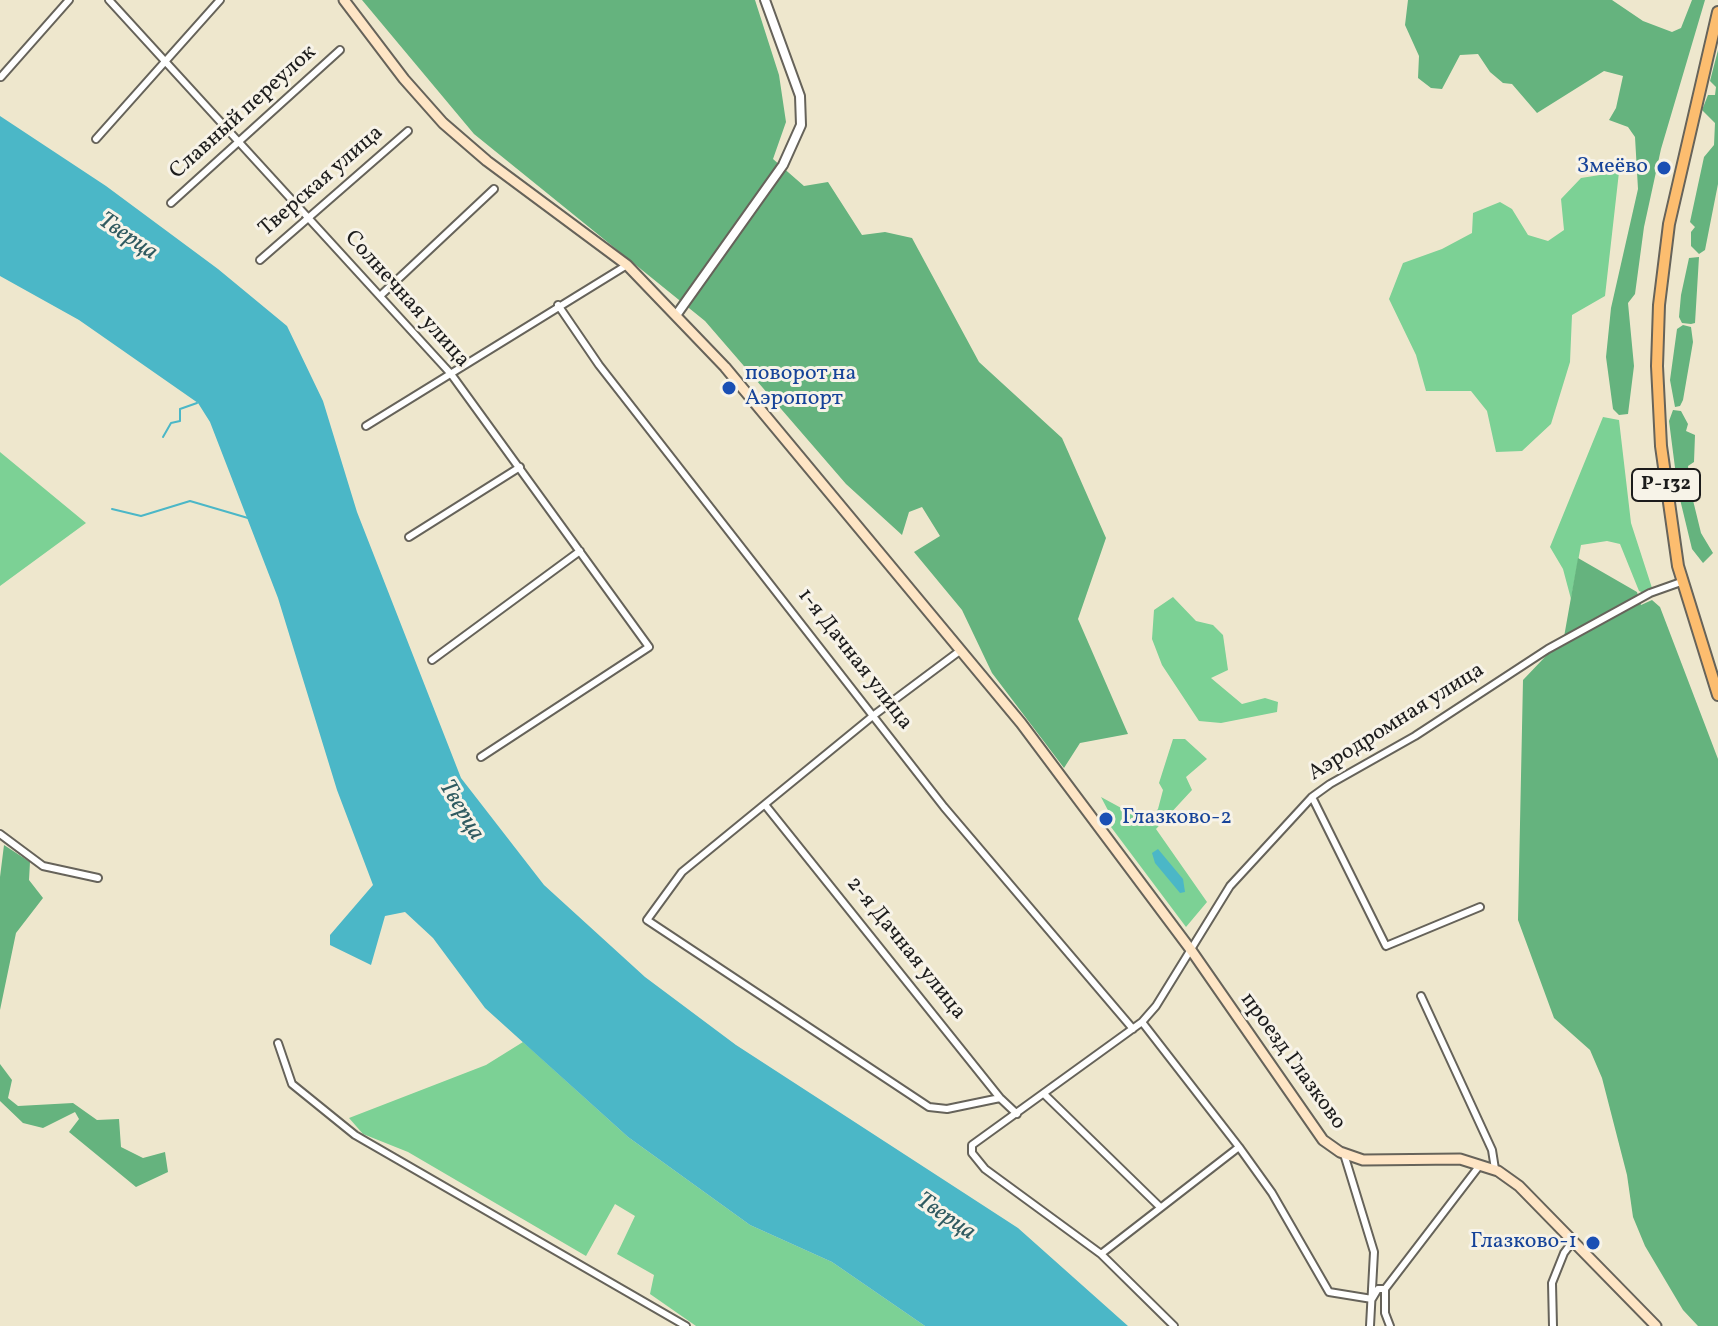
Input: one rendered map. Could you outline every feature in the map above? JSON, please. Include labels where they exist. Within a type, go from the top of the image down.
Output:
[{"type":"main road","name":"проезд Глазково","points":[[344,0],[411,89],[451,131],[627,265],[677,314],[802,457],[1021,723],[1191,950],[1314,1128],[1344,1154],[1371,1161],[1456,1159],[1495,1169],[1514,1182],[1656,1326]]},
{"type":"main road","name":"Р-132","points":[[1718,12],[1673,202],[1659,305],[1659,427],[1681,582],[1718,695]]},
{"type":"street","points":[[1,77],[69,0]]},
{"type":"street","name":"Солнечная улица","points":[[109,0],[451,374],[649,647],[481,757]]},
{"type":"street","points":[[96,139],[220,0]]},
{"type":"street","points":[[677,314],[783,165],[801,125],[800,96],[765,0]]},
{"type":"street","name":"Славный переулок","points":[[171,203],[340,50]]},
{"type":"street","name":"Тверская улица","points":[[260,260],[408,131]]},
{"type":"street","points":[[380,296],[494,189]]},
{"type":"street","points":[[366,426],[627,265]]},
{"type":"street","name":"1-я Дачная улица","points":[[558,305],[599,365],[944,807],[1133,1029]]},
{"type":"street","points":[[409,537],[520,467]]},
{"type":"street","points":[[432,660],[580,551]]},
{"type":"street","name":"Аэродромная улица","points":[[1101,1254],[985,1169],[972,1153],[972,1145],[1142,1022],[1230,886],[1312,797],[1415,736],[1548,649],[1650,593],[1681,582]]},
{"type":"street","points":[[961,650],[874,715],[682,872],[647,920],[929,1107],[947,1109],[1000,1098]]},
{"type":"street","points":[[1312,797],[1386,946],[1480,907]]},
{"type":"street","name":"2-я Дачная улица","points":[[766,806],[1000,1098],[1017,1114]]},
{"type":"street","points":[[0,834],[43,866],[98,878]]},
{"type":"street","points":[[1421,996],[1492,1150],[1495,1169]]},
{"type":"street","points":[[1142,1022],[1272,1193],[1329,1292],[1372,1299]]},
{"type":"street","points":[[278,1043],[292,1084],[355,1135],[686,1326]]},
{"type":"street","points":[[1045,1095],[1160,1207]]},
{"type":"street","points":[[1174,1326],[1101,1254],[1239,1147]]},
{"type":"street","points":[[1344,1154],[1374,1252],[1370,1326]]},
{"type":"street","points":[[1390,1326],[1385,1313],[1385,1289],[1466,1178],[1481,1163]]},
{"type":"street","points":[[1553,1326],[1552,1283],[1564,1253],[1573,1241]]},
{"type":"street","points":[[1372,1299],[1378,1289],[1385,1289]]},
{"type":"green space","points":[[362,0],[755,0],[779,75],[786,122],[773,159],[804,186],[828,182],[862,235],[885,232],[912,238],[979,362],[1062,438],[1106,538],[1078,619],[1128,734],[1080,743],[1064,768],[992,673],[962,610],[914,552],[940,536],[922,507],[909,512],[902,535],[846,484],[705,321],[474,134]]},
{"type":"green space","points":[[1408,0],[1612,0],[1643,21],[1672,32],[1681,28],[1692,0],[1705,0],[1661,149],[1644,227],[1635,294],[1628,303],[1634,366],[1628,414],[1619,415],[1613,409],[1606,357],[1611,308],[1638,189],[1635,137],[1628,127],[1609,120],[1616,108],[1623,76],[1604,71],[1537,113],[1512,84],[1503,83],[1490,72],[1478,54],[1460,55],[1442,89],[1431,88],[1418,78],[1419,56],[1405,25]]},
{"type":"green space","points":[[1718,50],[1718,184],[1705,250],[1699,254],[1691,246],[1691,232],[1695,227],[1690,222],[1704,157],[1714,145],[1715,123],[1702,110],[1708,95],[1715,95],[1716,87],[1710,81]]},
{"type":"green space","points":[[1619,172],[1605,296],[1572,315],[1570,362],[1551,424],[1522,451],[1496,452],[1487,411],[1471,391],[1426,391],[1416,355],[1389,299],[1403,263],[1442,249],[1472,233],[1473,213],[1500,202],[1512,209],[1528,235],[1548,241],[1564,230],[1561,199],[1581,178]]},
{"type":"green space","points":[[1699,257],[1695,323],[1682,323],[1679,317],[1681,295],[1689,258]]},
{"type":"green space","points":[[1683,325],[1691,327],[1693,342],[1683,400],[1680,406],[1675,407],[1670,380],[1677,329]]},
{"type":"green space","points":[[1673,410],[1681,411],[1688,424],[1686,431],[1695,435],[1694,462],[1688,466],[1690,488],[1701,533],[1713,553],[1703,563],[1692,549],[1678,491],[1669,421]]},
{"type":"green space","points":[[1603,417],[1619,420],[1631,523],[1652,588],[1646,594],[1639,591],[1620,544],[1607,541],[1581,545],[1571,599],[1563,569],[1550,547]]},
{"type":"green space","points":[[0,452],[86,523],[0,586]]},
{"type":"green space","points":[[1578,558],[1637,592],[1641,605],[1652,600],[1660,607],[1718,759],[1718,1326],[1698,1326],[1683,1310],[1645,1246],[1633,1217],[1627,1175],[1602,1078],[1590,1050],[1554,1018],[1518,920],[1523,680],[1564,637]]},
{"type":"green space","points":[[1173,597],[1196,621],[1213,625],[1223,635],[1228,670],[1211,678],[1242,704],[1265,698],[1278,702],[1277,712],[1221,723],[1199,721],[1162,665],[1152,639],[1154,610]]},
{"type":"green space","points":[[1173,739],[1185,739],[1207,759],[1186,777],[1192,790],[1156,829],[1207,902],[1186,927],[1111,827],[1112,818],[1101,797],[1147,822],[1158,809],[1163,790],[1159,783]]},
{"type":"green space","points":[[4,845],[30,862],[29,880],[43,898],[16,933],[0,1010],[0,877]]},
{"type":"green space","points":[[523,1042],[628,1137],[750,1225],[832,1262],[925,1326],[696,1326],[650,1294],[654,1275],[617,1254],[635,1216],[615,1204],[586,1256],[408,1152],[363,1134],[349,1118],[486,1065]]},
{"type":"green space","points":[[0,1064],[12,1080],[8,1098],[18,1106],[73,1103],[97,1120],[119,1119],[121,1147],[143,1158],[165,1152],[168,1172],[136,1187],[69,1132],[79,1119],[75,1112],[43,1128],[23,1123],[0,1101]]},
{"type":"water","name":"Тверца","points":[[0,116],[106,186],[218,269],[287,326],[323,401],[357,512],[461,778],[544,885],[645,977],[736,1045],[1018,1228],[1128,1326],[925,1326],[832,1262],[750,1225],[628,1137],[485,1008],[433,938],[405,912],[385,916],[371,965],[330,945],[330,935],[373,885],[337,790],[278,598],[210,422],[198,403],[79,320],[0,276]]},
{"type":"water","points":[[1158,849],[1183,879],[1185,892],[1180,893],[1155,863],[1152,853]]},
{"type":"waterway","points":[[163,437],[171,423],[180,421],[180,409],[197,403]]},
{"type":"waterway","points":[[112,509],[141,516],[190,501],[248,518]]},
{"type":"place","name":"Змеёво","points":[[1664,168]]},
{"type":"place","name":"поворот на Аэропорт","points":[[729,388]]},
{"type":"place","name":"Глазково-2","points":[[1106,819]]},
{"type":"place","name":"Глазково-1","points":[[1593,1243]]}]
